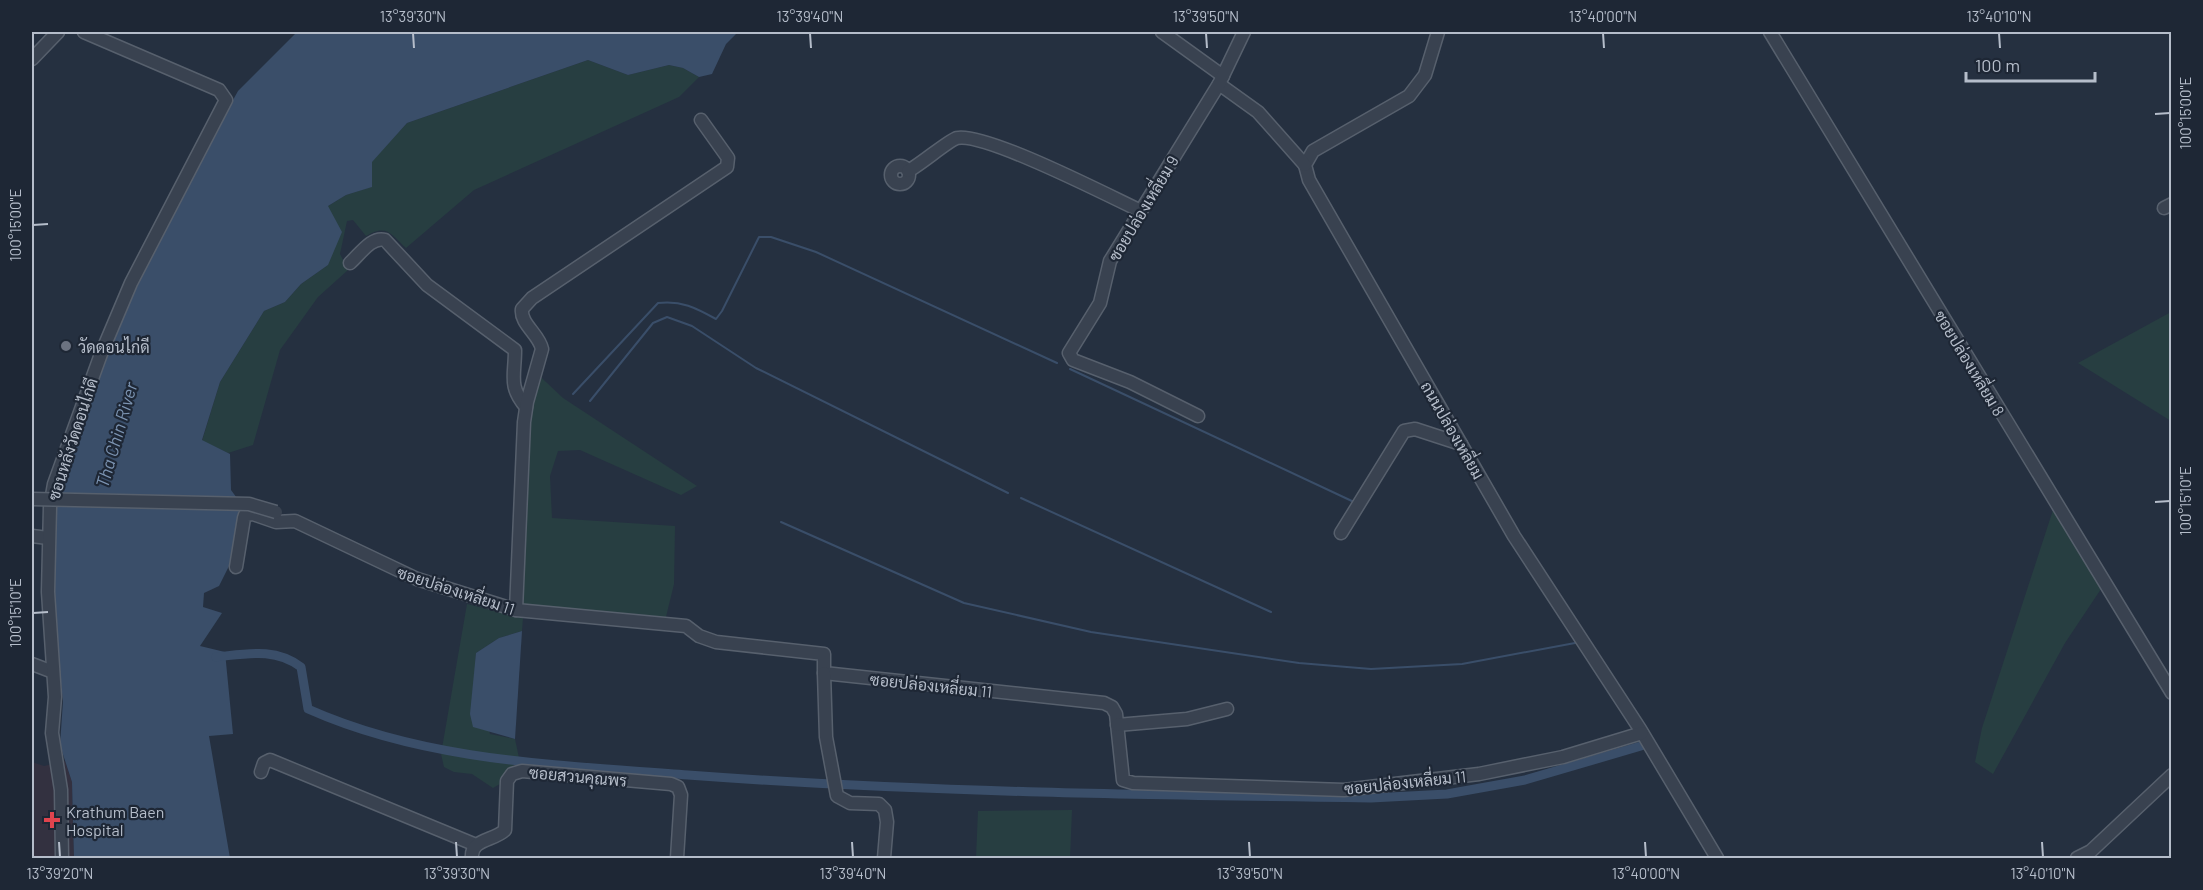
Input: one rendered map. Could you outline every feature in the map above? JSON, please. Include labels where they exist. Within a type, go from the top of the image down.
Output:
[{"type":"street","points":[[32,59],[58,32]]},
{"type":"street","name":"ซอนหลังวัดดอนไก่ดี","points":[[62,858],[61,790],[52,733],[53,672],[48,538],[54,484],[101,354],[131,283],[226,100],[219,90],[84,32]]},
{"type":"street","points":[[1162,32],[1258,112],[1305,165],[1313,150],[1409,96],[1425,75],[1438,32]]},
{"type":"street","name":"ซอยปล่องเหลี่ยม 9","points":[[1198,416],[1070,357],[1070,351],[1100,303],[1110,261],[1221,80],[1244,32]]},
{"type":"street","name":"ซอยปล่องเหลี่ยม 8","points":[[1770,32],[2172,693]]},
{"type":"street","points":[[516,610],[515,583],[526,407],[542,349],[540,341],[522,317],[525,304],[727,167],[728,158],[701,120]]},
{"type":"street","points":[[908,171],[952,140],[970,139],[1011,151],[1141,211]]},
{"type":"street","name":"ถนนปล่องเหลี่ยม","points":[[1305,165],[1309,180],[1326,212],[1514,536],[1642,733],[1717,858]]},
{"type":"street","points":[[350,262],[370,243],[378,238],[385,240],[428,285],[515,350],[513,387],[515,394],[526,407]]},
{"type":"street","points":[[1341,533],[1404,431],[1415,429],[1461,444]]},
{"type":"street","points":[[32,499],[249,504],[276,512],[295,521]]},
{"type":"street","name":"ซอยปล่องเหลี่ยม 11","points":[[236,567],[245,515],[253,514],[276,522],[295,521],[408,576],[516,610],[686,626],[699,636],[716,642],[824,654],[825,674],[1104,703],[1112,707],[1117,725],[1123,780],[1158,785],[1210,784],[1344,790],[1479,774],[1563,757],[1642,733]]},
{"type":"street","points":[[32,536],[48,538]]},
{"type":"street","points":[[32,665],[53,672]]},
{"type":"street","points":[[825,674],[826,737],[837,796],[850,803],[879,804],[885,810],[887,822],[884,858]]},
{"type":"street","points":[[1117,725],[1187,719],[1227,709]]},
{"type":"street","points":[[261,771],[264,763],[270,760],[476,845],[471,853],[472,858]]},
{"type":"street","name":"ซอยสวนคุณพร","points":[[476,845],[505,830],[507,781],[512,774],[522,771],[671,784],[678,787],[681,795],[677,858]]},
{"type":"street","points":[[2077,858],[2091,851],[2172,775]]},
{"type":"shaded area","name":"Krathum Baen Hospital","points":[[65,761],[72,782],[74,858],[32,858],[32,762],[44,766]]},
{"type":"green space","points":[[588,60],[628,75],[669,65],[683,68],[699,77],[679,97],[474,190],[406,248],[388,232],[373,232],[366,236],[353,220],[347,221],[340,254],[348,270],[318,297],[280,350],[253,445],[228,453],[202,441],[220,382],[264,311],[285,302],[301,284],[328,265],[328,206],[346,195],[371,187],[371,162],[407,123]]},
{"type":"green space","points":[[2171,312],[2171,421],[2078,363]]},
{"type":"green space","points":[[530,367],[563,398],[697,486],[681,495],[580,450],[558,451],[550,476],[552,518],[675,526],[674,584],[666,617],[509,603],[517,482]]},
{"type":"green space","points":[[2053,510],[2105,583],[2065,643],[1993,774],[1975,762],[1982,728]]},
{"type":"green space","points":[[467,604],[523,618],[522,631],[499,638],[476,653],[475,669],[490,734],[515,739],[519,758],[500,784],[493,788],[472,774],[454,772],[444,767],[441,754]]},
{"type":"green space","points":[[1072,810],[1070,858],[976,858],[978,811]]},
{"type":"water","name":"Tha Chin River","points":[[297,32],[738,32],[726,44],[712,74],[699,77],[683,68],[669,65],[628,75],[588,60],[407,123],[372,162],[372,187],[346,195],[328,206],[342,232],[328,265],[301,284],[285,302],[264,311],[220,382],[202,440],[230,454],[231,490],[242,505],[229,566],[219,586],[204,593],[203,607],[222,613],[200,646],[225,652],[233,734],[209,736],[230,858],[74,858],[72,782],[60,745],[63,701],[53,615],[53,537],[57,494],[114,338],[152,253],[196,167],[238,91]]},
{"type":"water","points":[[522,631],[515,739],[473,727],[470,714],[476,653],[499,638]]},
{"type":"waterway","points":[[573,394],[658,303],[688,306],[716,319],[759,237],[771,237],[816,252],[1057,363]]},
{"type":"waterway","points":[[590,401],[653,323],[667,317],[692,326],[756,368],[1008,493]]},
{"type":"waterway","points":[[1070,369],[1354,502]]},
{"type":"waterway","points":[[1021,498],[1271,612]]},
{"type":"waterway","points":[[781,522],[964,603],[1091,632],[1299,663],[1371,669],[1462,664],[1575,643]]},
{"type":"waterway","points":[[216,657],[260,653],[291,661],[301,667],[308,709],[353,727],[447,751],[543,764],[773,781],[1029,792],[1371,798],[1447,794],[1525,780],[1641,746]]},
{"type":"place","name":"วัดดอนไก่ดี","points":[[66,346]]},
{"type":"place","name":"Krathum Baen Hospital","points":[[52,820]]}]
